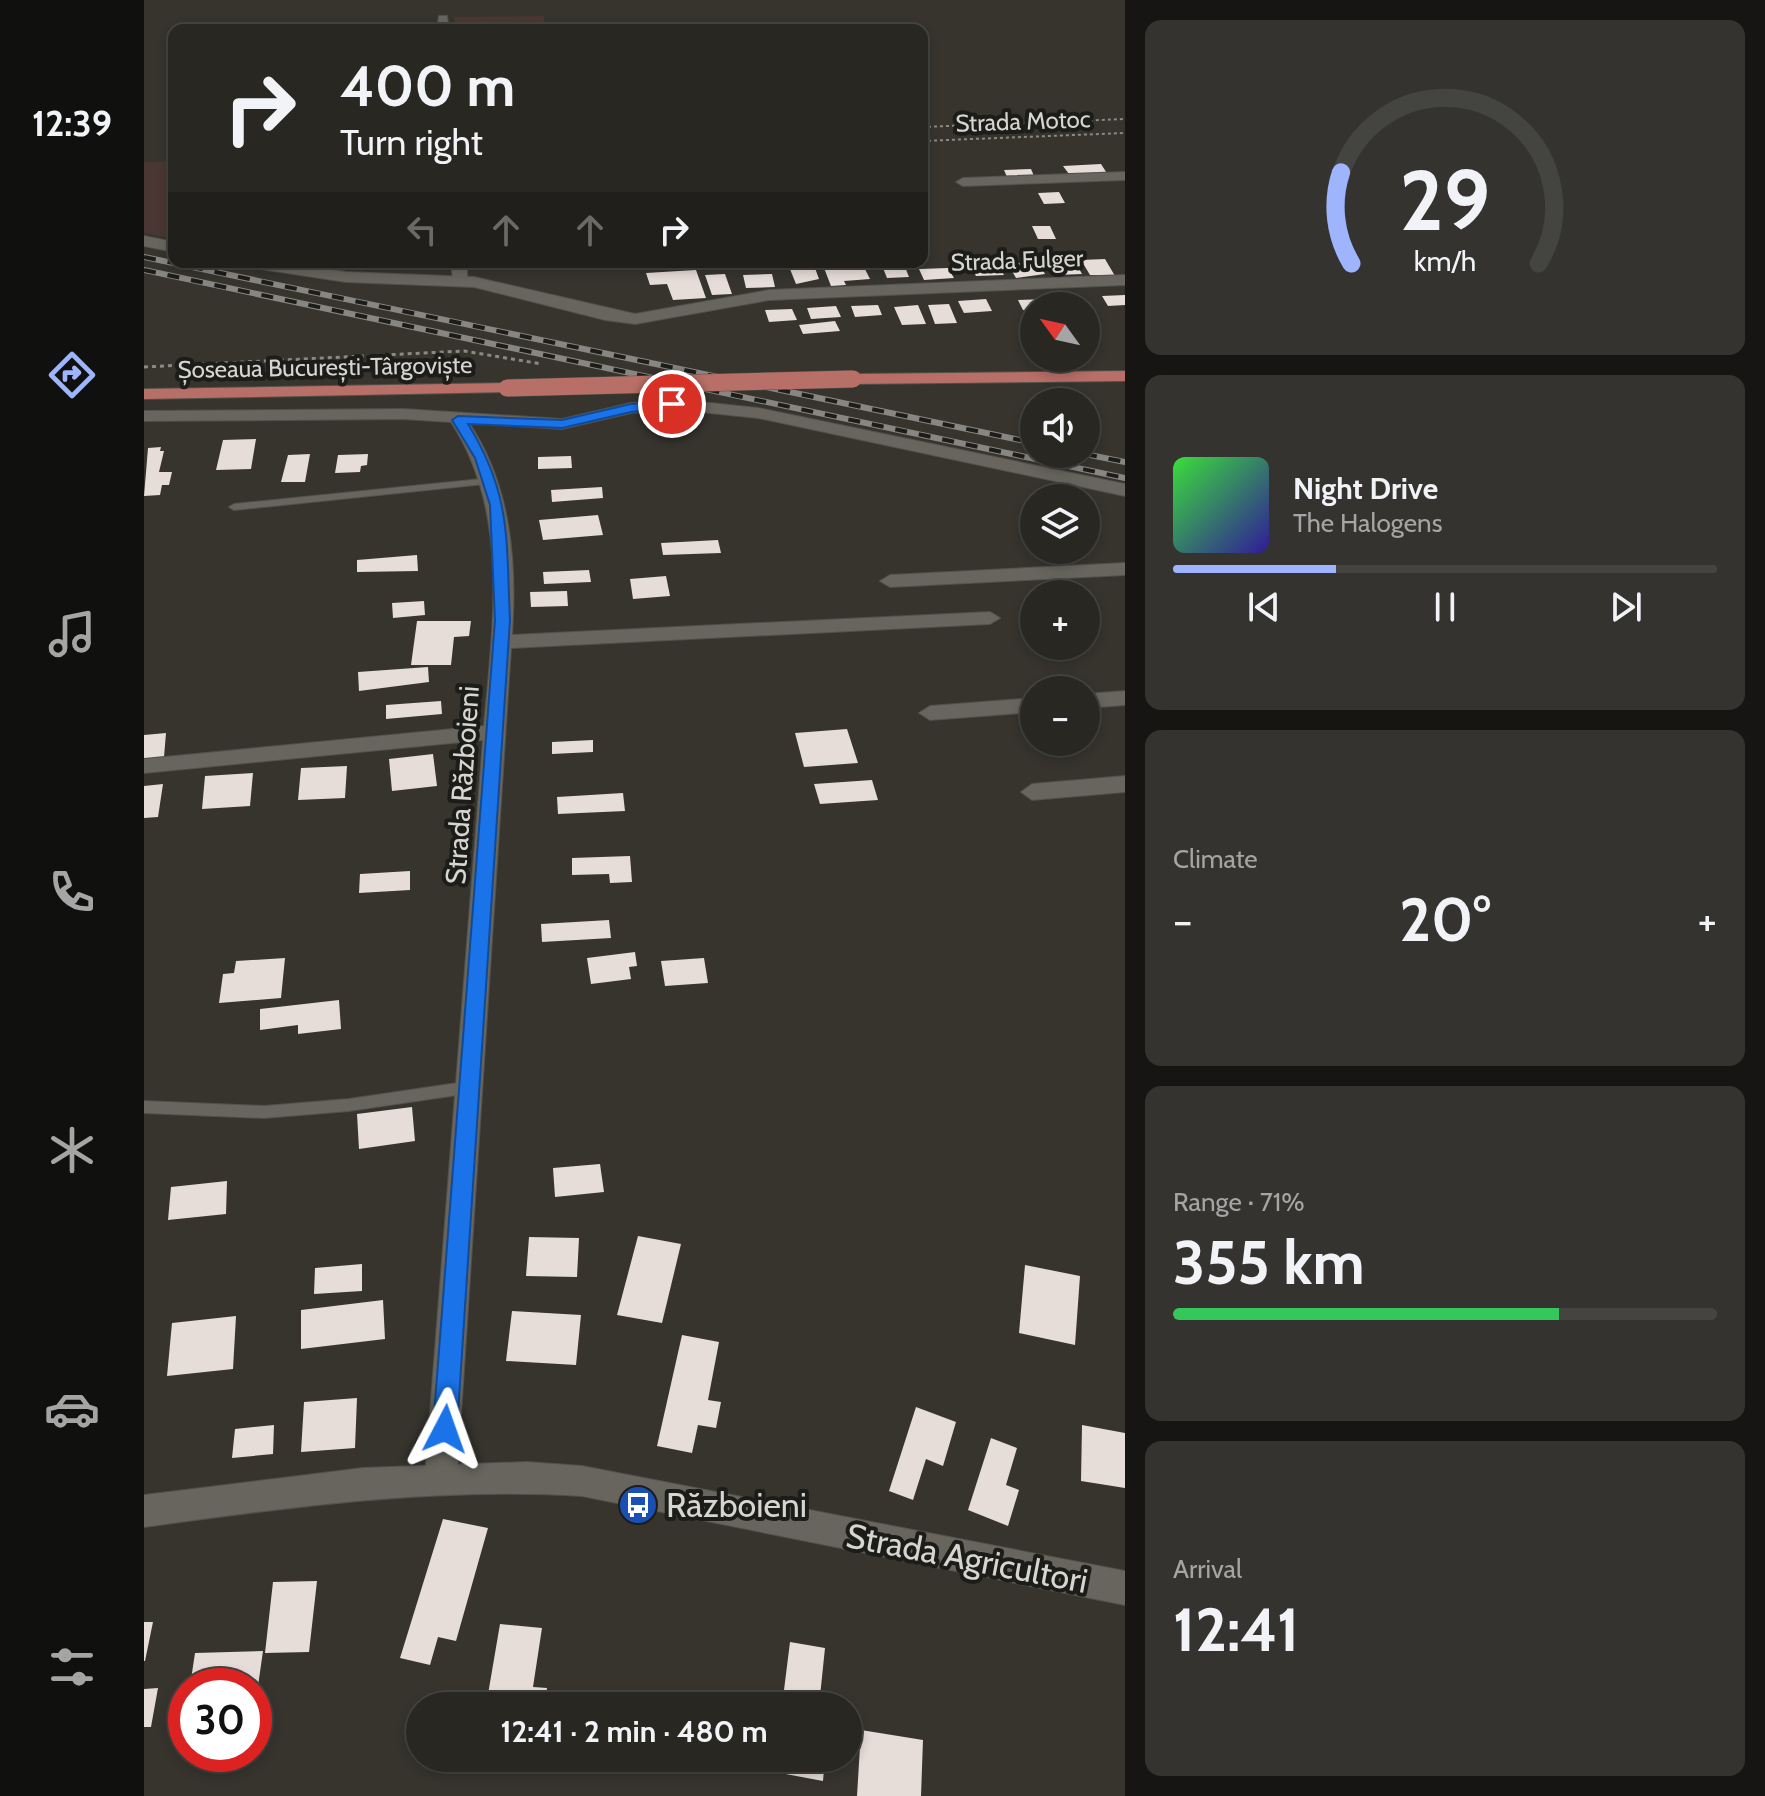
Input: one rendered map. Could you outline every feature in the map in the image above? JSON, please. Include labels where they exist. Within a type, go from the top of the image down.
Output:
[{"type":"main road","name":"Șoseaua București-Târgoviște","points":[[144,394],[1125,376]]},
{"type":"street","points":[[963,182],[1125,176]]},
{"type":"street","points":[[144,241],[168,246]]},
{"type":"street","name":"Strada Fulger","points":[[287,268],[346,277],[461,281],[605,315],[635,319],[769,295],[1125,280]]},
{"type":"street","points":[[460,268],[461,281]]},
{"type":"street","points":[[144,416],[403,414],[458,420],[562,424],[654,405],[724,407],[1125,490]]},
{"type":"street","name":"Strada Războieni","points":[[441,1476],[502,642],[501,540],[491,481],[472,437],[458,420]]},
{"type":"street","points":[[890,581],[1125,569]]},
{"type":"street","points":[[502,642],[990,618]]},
{"type":"street","points":[[1100,700],[1125,698]]},
{"type":"street","points":[[930,713],[1020,706]]},
{"type":"street","points":[[144,766],[496,732]]},
{"type":"street","points":[[1032,792],[1125,784]]},
{"type":"street","name":"Strada Agricultori","points":[[144,1511],[441,1476],[520,1475],[582,1481],[1125,1588]]},
{"type":"lane","points":[[234,507],[491,481]]},
{"type":"lane","points":[[144,1107],[264,1112],[349,1105],[471,1087]]},
{"type":"path","points":[[928,127],[1125,119]]},
{"type":"path","name":"Strada Motoc","points":[[928,141],[1125,133]]},
{"type":"path","points":[[144,367],[464,351],[546,365]]},
{"type":"shaded area","points":[[544,16],[545,24],[455,24],[454,17]]},
{"type":"shaded area","points":[[168,161],[168,238],[144,233],[144,162]]},
{"type":"building","points":[[1101,164],[1108,175],[1069,174],[1063,166]]},
{"type":"building","points":[[1031,169],[1034,176],[1007,177],[1004,170]]},
{"type":"building","points":[[1059,192],[1065,203],[1044,204],[1038,193]]},
{"type":"building","points":[[1032,226],[1050,226],[1056,239],[1038,239]]},
{"type":"building","points":[[1049,258],[1065,258],[1068,263],[1076,263],[1082,274],[1057,275]]},
{"type":"building","points":[[1105,259],[1115,276],[1090,275],[1081,260]]},
{"type":"building","points":[[996,261],[1004,275],[976,276],[969,262]]},
{"type":"building","points":[[1038,262],[1045,274],[1016,278],[1008,264]]},
{"type":"building","points":[[815,268],[819,279],[796,284],[790,269]]},
{"type":"building","points":[[824,268],[864,268],[870,279],[844,281],[846,285],[831,286]]},
{"type":"building","points":[[883,268],[905,268],[909,277],[887,278]]},
{"type":"building","points":[[948,268],[954,278],[924,280],[919,269]]},
{"type":"building","points":[[696,270],[706,298],[673,300],[667,284],[650,285],[646,273]]},
{"type":"building","points":[[725,274],[732,294],[712,295],[705,275]]},
{"type":"building","points":[[772,274],[775,287],[746,288],[743,275]]},
{"type":"building","points":[[1125,295],[1125,305],[1108,306],[1102,296]]},
{"type":"building","points":[[986,299],[992,311],[964,313],[958,301]]},
{"type":"building","points":[[949,304],[957,323],[935,324],[928,305]]},
{"type":"building","points":[[878,305],[882,315],[855,317],[851,306]]},
{"type":"building","points":[[918,305],[926,324],[902,325],[894,307]]},
{"type":"building","points":[[836,306],[841,317],[811,319],[807,308]]},
{"type":"building","points":[[792,309],[797,320],[769,322],[765,310]]},
{"type":"building","points":[[835,321],[840,331],[803,334],[799,325]]},
{"type":"building","points":[[256,439],[251,469],[216,470],[223,440]]},
{"type":"building","points":[[161,447],[160,451],[164,451],[159,472],[172,472],[169,485],[162,485],[160,495],[144,496],[148,448]]},
{"type":"building","points":[[310,454],[305,482],[281,482],[288,455]]},
{"type":"building","points":[[368,454],[367,465],[361,466],[360,472],[335,473],[338,455]]},
{"type":"building","points":[[571,456],[572,468],[538,469],[538,457]]},
{"type":"building","points":[[602,487],[603,498],[552,502],[551,490]]},
{"type":"building","points":[[598,515],[603,535],[543,540],[539,520]]},
{"type":"building","points":[[718,540],[721,553],[663,555],[661,543]]},
{"type":"building","points":[[417,555],[418,571],[357,572],[357,560]]},
{"type":"building","points":[[589,570],[591,582],[544,584],[543,572]]},
{"type":"building","points":[[666,576],[670,596],[633,599],[630,579]]},
{"type":"building","points":[[567,591],[568,606],[531,607],[530,592]]},
{"type":"building","points":[[424,601],[425,615],[393,618],[392,603]]},
{"type":"building","points":[[417,621],[471,621],[469,636],[454,637],[451,665],[411,665]]},
{"type":"building","points":[[428,667],[429,682],[359,691],[358,672]]},
{"type":"building","points":[[441,701],[442,714],[386,719],[386,705]]},
{"type":"building","points":[[847,729],[858,763],[804,767],[795,733]]},
{"type":"building","points":[[166,733],[164,757],[144,759],[144,735]]},
{"type":"building","points":[[593,740],[593,752],[552,754],[552,742]]},
{"type":"building","points":[[433,754],[437,786],[392,791],[389,759]]},
{"type":"building","points":[[347,766],[345,798],[298,800],[301,768]]},
{"type":"building","points":[[253,773],[250,806],[202,809],[205,776]]},
{"type":"building","points":[[872,780],[878,800],[820,804],[814,784]]},
{"type":"building","points":[[163,784],[158,817],[144,818],[144,786]]},
{"type":"building","points":[[623,793],[625,811],[558,814],[557,797]]},
{"type":"building","points":[[630,856],[632,882],[610,883],[609,874],[572,875],[572,858]]},
{"type":"building","points":[[410,871],[410,890],[359,893],[360,874]]},
{"type":"building","points":[[609,920],[611,938],[542,942],[541,924]]},
{"type":"building","points":[[635,952],[637,966],[629,967],[631,979],[591,984],[587,958]]},
{"type":"building","points":[[285,958],[281,998],[219,1003],[223,974],[234,973],[236,961]]},
{"type":"building","points":[[704,958],[708,983],[665,986],[661,961]]},
{"type":"building","points":[[339,1000],[341,1029],[298,1034],[298,1025],[260,1030],[260,1009]]},
{"type":"building","points":[[412,1107],[415,1141],[359,1149],[357,1114]]},
{"type":"building","points":[[600,1164],[604,1192],[555,1197],[553,1168]]},
{"type":"building","points":[[227,1181],[226,1214],[168,1220],[171,1187]]},
{"type":"building","points":[[638,1236],[681,1244],[662,1323],[617,1315]]},
{"type":"building","points":[[529,1237],[579,1238],[577,1277],[526,1276]]},
{"type":"building","points":[[362,1264],[362,1291],[314,1294],[315,1268]]},
{"type":"building","points":[[1025,1265],[1080,1276],[1075,1345],[1019,1333]]},
{"type":"building","points":[[383,1300],[385,1339],[301,1349],[301,1310]]},
{"type":"building","points":[[512,1311],[581,1315],[576,1365],[506,1361]]},
{"type":"building","points":[[236,1316],[233,1369],[167,1376],[172,1323]]},
{"type":"building","points":[[682,1335],[719,1342],[708,1400],[721,1402],[716,1428],[698,1425],[692,1453],[657,1446]]},
{"type":"building","points":[[357,1398],[355,1448],[301,1452],[304,1402]]},
{"type":"building","points":[[916,1407],[956,1422],[943,1466],[926,1459],[913,1500],[889,1491]]},
{"type":"building","points":[[274,1425],[273,1454],[232,1458],[235,1429]]},
{"type":"building","points":[[1082,1425],[1125,1433],[1125,1488],[1081,1481]]},
{"type":"building","points":[[991,1438],[1017,1448],[1006,1485],[1019,1490],[1008,1526],[968,1510]]},
{"type":"building","points":[[443,1519],[488,1528],[456,1641],[438,1637],[430,1665],[400,1658]]},
{"type":"building","points":[[317,1581],[309,1652],[265,1653],[273,1582]]},
{"type":"building","points":[[144,1622],[153,1622],[145,1661],[144,1661]]},
{"type":"building","points":[[500,1624],[542,1628],[533,1687],[547,1688],[546,1692],[488,1692]]},
{"type":"building","points":[[790,1642],[825,1648],[820,1692],[784,1692]]},
{"type":"building","points":[[263,1651],[261,1668],[193,1668],[195,1653]]},
{"type":"building","points":[[158,1688],[151,1727],[144,1727],[144,1689]]},
{"type":"building","points":[[862,1730],[923,1740],[921,1796],[857,1796],[858,1772],[862,1772]]},
{"type":"building","points":[[775,1772],[824,1772],[823,1781]]},
{"type":"railway","points":[[144,257],[168,262]]},
{"type":"railway","points":[[197,268],[1020,440]]},
{"type":"railway","points":[[144,270],[1125,478]]},
{"type":"railway","points":[[1100,457],[1125,462]]},
{"type":"place","name":"Războieni","points":[[638,1505]]},
{"type":"route","points":[[445,1429],[500,701],[503,620],[497,505],[482,458],[472,437],[458,420],[562,424],[631,408],[672,404]]}]
